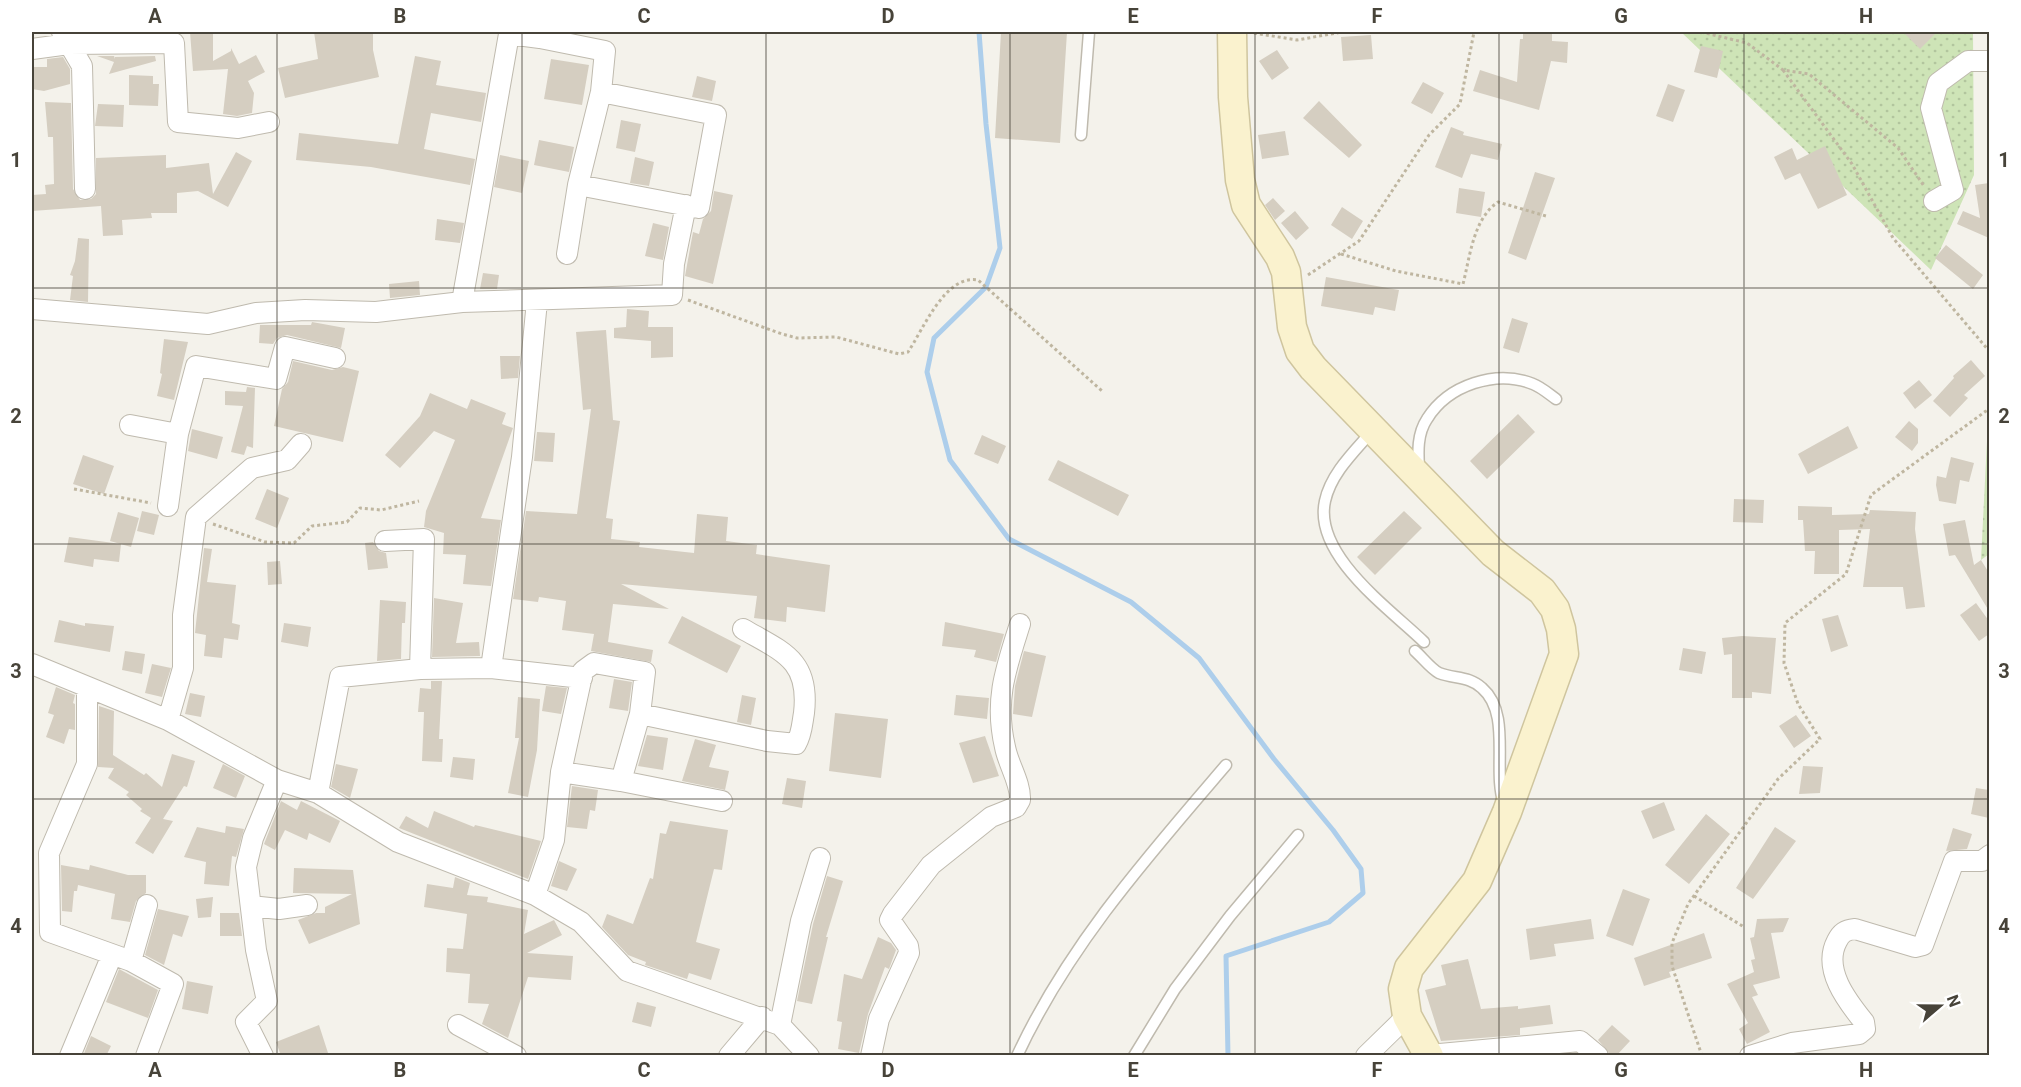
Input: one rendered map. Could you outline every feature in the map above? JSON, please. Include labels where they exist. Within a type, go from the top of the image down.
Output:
[{"type":"street","points":[[1232,32],[1240,180],[1246,205],[1280,257],[1288,285],[1292,327],[1300,351],[1313,368],[1493,553],[1542,591],[1555,609],[1561,629],[1564,654],[1507,812],[1477,881],[1409,968],[1404,989],[1407,1016],[1429,1055],[1580,1041],[1598,1056]]},
{"type":"street","points":[[462,302],[508,34],[540,35],[605,51],[600,92],[578,185],[567,254]]},
{"type":"street","points":[[32,49],[65,38],[174,43],[178,122],[238,128],[269,122]]},
{"type":"street","points":[[65,38],[82,66],[85,189]]},
{"type":"street","points":[[1934,201],[1953,190],[1931,108],[1938,83],[1968,61],[1989,61]]},
{"type":"street","points":[[578,185],[699,208],[716,115],[600,92]]},
{"type":"street","points":[[32,309],[208,324],[256,313],[305,310],[376,312],[462,302],[515,299],[537,302],[632,294],[672,295],[674,264],[686,205]]},
{"type":"street","points":[[491,668],[522,457],[537,302]]},
{"type":"street","points":[[168,506],[178,434],[196,366],[276,379],[285,347],[335,358]]},
{"type":"street","points":[[130,425],[178,434]]},
{"type":"street","points":[[168,720],[183,668],[183,615],[196,518],[252,468],[287,460],[301,444]]},
{"type":"street","points":[[385,541],[430,539],[420,669]]},
{"type":"street","points":[[872,1056],[879,1019],[909,953],[908,946],[892,926],[890,920],[893,914],[931,865],[991,817],[1016,807],[1020,800],[1000,727],[999,704],[1003,678],[1020,624]]},
{"type":"street","points":[[640,714],[767,741],[796,744],[801,736],[806,690],[804,678],[796,665],[779,650],[743,629]]},
{"type":"street","points":[[535,895],[554,840],[561,771],[583,671],[594,663],[645,672],[640,714],[621,781]]},
{"type":"street","points":[[32,664],[168,720],[277,780],[318,793],[398,842],[535,895],[581,922],[627,971],[771,1021],[809,1056]]},
{"type":"street","points":[[318,793],[340,677],[420,669],[491,668],[582,678]]},
{"type":"street","points":[[87,688],[87,764],[49,853],[50,932],[121,958],[173,984],[146,1056]]},
{"type":"street","points":[[561,771],[722,801]]},
{"type":"street","points":[[264,1056],[246,1022],[267,1001],[246,867],[253,838],[277,780]]},
{"type":"street","points":[[1750,1056],[1792,1043],[1859,1034],[1865,1029],[1864,1022],[1837,982],[1832,960],[1833,948],[1840,936],[1846,930],[1855,929],[1915,947],[1923,945],[1954,861],[1982,861],[1989,855]]},
{"type":"street","points":[[729,1056],[771,1021],[820,858]]},
{"type":"street","points":[[69,1056],[147,905]]},
{"type":"street","points":[[251,906],[279,909],[307,905]]},
{"type":"street","points":[[1366,1056],[1407,1016]]},
{"type":"street","points":[[458,1025],[516,1056]]},
{"type":"lane","points":[[1081,135],[1089,32]]},
{"type":"lane","points":[[1419,475],[1418,444],[1426,419],[1448,397],[1470,384],[1494,378],[1517,379],[1535,384],[1557,399]]},
{"type":"lane","points":[[1374,429],[1337,472],[1325,502],[1326,530],[1344,565],[1424,642]]},
{"type":"lane","points":[[1415,651],[1437,672],[1470,678],[1485,690],[1493,703],[1500,730],[1500,793],[1507,812]]},
{"type":"lane","points":[[1017,1056],[1028,1032],[1088,933],[1148,855],[1226,765]]},
{"type":"lane","points":[[1134,1056],[1175,989],[1230,916],[1298,836]]},
{"type":"path","points":[[1249,32],[1297,40],[1342,32]]},
{"type":"path","points":[[1288,285],[1322,268],[1359,241],[1429,135],[1460,104],[1474,32]]},
{"type":"path","points":[[1701,32],[1747,43],[1783,70],[1852,164],[1893,238],[1989,352]]},
{"type":"path","points":[[1783,70],[1809,74],[1898,148],[1934,201]]},
{"type":"path","points":[[1341,254],[1396,271],[1463,284],[1478,228],[1491,207],[1498,202],[1546,216]]},
{"type":"path","points":[[672,295],[712,307],[782,334],[798,338],[836,338],[898,354],[908,352],[938,303],[958,284],[970,279],[978,280],[1102,391]]},
{"type":"path","points":[[1702,1056],[1672,966],[1672,943],[1688,904],[1778,779],[1820,740],[1798,704],[1784,663],[1785,623],[1846,574],[1871,495],[1986,411],[1989,405]]},
{"type":"path","points":[[74,489],[168,506]]},
{"type":"path","points":[[196,518],[265,542],[294,543],[312,526],[347,522],[360,508],[381,510],[419,501]]},
{"type":"path","points":[[1694,896],[1744,927]]},
{"type":"green space","points":[[1681,32],[1973,32],[1974,175],[1931,270]]},
{"type":"green space","points":[[1989,401],[1989,554],[1981,560]]},
{"type":"building","points":[[190,32],[213,32],[213,61],[231,51],[231,48],[239,64],[256,55],[265,72],[248,81],[254,93],[252,113],[237,116],[223,114],[228,69],[193,71]]},
{"type":"building","points":[[314,32],[373,32],[373,50],[379,77],[285,98],[278,68],[318,59]]},
{"type":"building","points":[[1001,32],[1067,32],[1060,143],[995,138]]},
{"type":"building","points":[[1523,32],[1552,32],[1552,41],[1568,42],[1567,63],[1551,61],[1539,110],[1473,91],[1480,70],[1517,82],[1520,39],[1523,39]]},
{"type":"building","points":[[1903,32],[1937,32],[1920,49]]},
{"type":"building","points":[[1371,35],[1373,59],[1343,61],[1341,37]]},
{"type":"building","points":[[1701,46],[1723,51],[1717,78],[1694,72]]},
{"type":"building","points":[[1277,50],[1289,68],[1272,80],[1259,61]]},
{"type":"building","points":[[97,56],[114,56],[115,59],[115,57],[155,56],[156,61],[109,74],[114,62]]},
{"type":"building","points":[[415,56],[441,61],[436,85],[486,93],[481,122],[431,113],[424,149],[475,159],[470,185],[371,167],[296,160],[299,133],[398,144]]},
{"type":"building","points":[[63,57],[70,69],[70,84],[44,91],[32,89],[32,67],[47,67],[47,59]]},
{"type":"building","points":[[551,59],[589,65],[582,105],[544,99]]},
{"type":"building","points":[[129,75],[153,76],[153,84],[159,84],[158,106],[129,105]]},
{"type":"building","points":[[697,76],[716,81],[712,101],[692,97]]},
{"type":"building","points":[[1423,82],[1444,93],[1432,114],[1411,103]]},
{"type":"building","points":[[1668,84],[1685,90],[1673,122],[1656,116]]},
{"type":"building","points":[[1319,101],[1362,145],[1349,158],[1303,118]]},
{"type":"building","points":[[45,102],[71,103],[73,189],[80,200],[91,199],[96,194],[96,158],[166,155],[166,168],[209,163],[213,194],[236,152],[252,161],[228,207],[198,191],[177,193],[177,213],[151,213],[152,218],[122,220],[123,235],[103,236],[101,206],[32,211],[32,195],[46,194],[45,185],[54,184],[53,137],[48,137]]},
{"type":"building","points":[[98,104],[124,105],[123,127],[95,126]]},
{"type":"building","points":[[621,120],[641,124],[635,152],[616,148]]},
{"type":"building","points":[[1451,127],[1464,132],[1463,135],[1502,144],[1498,160],[1471,154],[1462,178],[1435,167]]},
{"type":"building","points":[[1285,131],[1289,155],[1262,159],[1258,135]]},
{"type":"building","points":[[539,140],[574,147],[569,172],[534,165]]},
{"type":"building","points":[[1825,146],[1847,195],[1818,209],[1800,173],[1785,180],[1774,157],[1792,148],[1797,160]]},
{"type":"building","points":[[500,155],[529,161],[522,193],[494,187]]},
{"type":"building","points":[[635,157],[654,162],[649,186],[630,183]]},
{"type":"building","points":[[1535,172],[1555,178],[1526,260],[1508,253]]},
{"type":"building","points":[[1989,183],[1989,238],[1957,224],[1963,211],[1980,218],[1975,185]]},
{"type":"building","points":[[1459,188],[1485,192],[1481,217],[1456,213]]},
{"type":"building","points":[[714,191],[733,195],[713,284],[685,276],[693,232],[699,234],[703,219],[711,211]]},
{"type":"building","points":[[1273,198],[1285,211],[1275,220],[1265,205]]},
{"type":"building","points":[[1342,207],[1363,221],[1352,239],[1331,225]]},
{"type":"building","points":[[1295,211],[1309,228],[1296,240],[1281,223]]},
{"type":"building","points":[[437,219],[464,223],[460,243],[435,240]]},
{"type":"building","points":[[653,223],[669,227],[663,260],[645,256]]},
{"type":"building","points":[[78,238],[89,239],[88,302],[70,300],[73,276],[70,275],[75,261]]},
{"type":"building","points":[[1946,245],[1983,275],[1973,289],[1935,258]]},
{"type":"building","points":[[483,273],[499,275],[497,289],[480,289]]},
{"type":"building","points":[[1326,277],[1399,290],[1395,311],[1375,307],[1373,315],[1321,306]]},
{"type":"building","points":[[419,281],[420,295],[390,298],[389,284]]},
{"type":"building","points":[[627,309],[649,311],[648,327],[673,327],[673,357],[651,358],[651,341],[614,338],[614,328],[626,327]]},
{"type":"building","points":[[1512,318],[1528,323],[1519,353],[1503,348]]},
{"type":"building","points":[[312,322],[345,328],[341,348],[287,335],[277,338],[273,344],[259,343],[260,325],[311,325]]},
{"type":"building","points":[[606,330],[613,420],[620,421],[606,518],[613,519],[611,539],[640,542],[639,547],[694,553],[697,514],[728,517],[726,541],[757,545],[756,554],[830,565],[825,612],[787,607],[786,622],[754,618],[757,596],[621,584],[669,609],[613,604],[608,642],[653,650],[651,662],[591,651],[594,634],[562,630],[566,601],[539,597],[538,602],[513,599],[526,511],[577,514],[591,409],[583,410],[576,332]]},
{"type":"building","points":[[164,339],[188,342],[174,400],[157,396],[162,374],[160,373]]},
{"type":"building","points":[[500,356],[520,356],[518,378],[501,379]]},
{"type":"building","points":[[1971,360],[1985,376],[1964,395],[1968,398],[1950,417],[1933,401],[1954,378],[1953,376]]},
{"type":"building","points":[[293,361],[332,370],[343,367],[359,371],[343,442],[274,426],[282,389],[288,382]]},
{"type":"building","points":[[1919,380],[1932,395],[1915,409],[1903,393]]},
{"type":"building","points":[[247,387],[255,388],[253,448],[247,446],[244,455],[231,452],[243,406],[225,405],[225,391],[246,392]]},
{"type":"building","points":[[430,393],[467,409],[471,399],[506,413],[502,424],[513,428],[481,518],[501,520],[491,586],[463,584],[466,555],[443,554],[444,533],[424,527],[426,511],[455,440],[434,431],[400,468],[385,455],[420,416]]},
{"type":"building","points":[[1518,414],[1535,432],[1487,479],[1470,461]]},
{"type":"building","points":[[1909,421],[1918,429],[1918,443],[1912,451],[1895,437]]},
{"type":"building","points":[[1848,426],[1858,448],[1808,474],[1798,454]]},
{"type":"building","points":[[192,429],[223,437],[217,459],[188,451]]},
{"type":"building","points":[[537,432],[555,433],[553,462],[534,461]]},
{"type":"building","points":[[982,435],[1006,446],[998,464],[974,454]]},
{"type":"building","points":[[83,455],[114,466],[104,494],[73,484]]},
{"type":"building","points":[[1951,457],[1974,463],[1969,482],[1960,480],[1956,504],[1939,501],[1936,485],[1937,476],[1946,478]]},
{"type":"building","points":[[1058,460],[1129,495],[1118,516],[1048,480]]},
{"type":"building","points":[[267,489],[289,498],[277,528],[255,519]]},
{"type":"building","points":[[1734,499],[1764,500],[1763,523],[1733,522]]},
{"type":"building","points":[[1798,506],[1832,507],[1832,515],[1869,514],[1870,510],[1916,512],[1915,529],[1925,607],[1906,609],[1903,587],[1863,587],[1870,529],[1839,530],[1839,574],[1814,574],[1815,551],[1805,551],[1803,520],[1798,520]]},
{"type":"building","points":[[142,511],[159,515],[154,535],[137,531]]},
{"type":"building","points":[[1404,511],[1422,528],[1375,575],[1357,557]]},
{"type":"building","points":[[118,512],[139,518],[131,547],[110,541]]},
{"type":"building","points":[[1965,520],[1974,565],[1981,560],[1989,573],[1989,611],[1955,555],[1949,556],[1943,524]]},
{"type":"building","points":[[69,537],[121,544],[119,562],[94,559],[93,567],[64,562]]},
{"type":"building","points":[[373,542],[379,551],[386,553],[388,568],[368,570],[365,543]]},
{"type":"building","points":[[204,548],[212,549],[207,582],[236,585],[232,623],[240,625],[238,640],[224,638],[222,658],[204,656],[206,635],[195,633]]},
{"type":"building","points":[[280,561],[282,584],[268,585],[267,562]]},
{"type":"building","points":[[434,598],[463,603],[456,643],[479,642],[480,656],[432,657]]},
{"type":"building","points":[[380,600],[406,602],[405,623],[402,623],[401,659],[377,661]]},
{"type":"building","points":[[1976,603],[1989,621],[1989,634],[1979,641],[1960,615]]},
{"type":"building","points":[[1838,615],[1848,646],[1831,652],[1822,619]]},
{"type":"building","points":[[682,616],[741,646],[727,673],[668,643]]},
{"type":"building","points":[[59,620],[85,626],[85,623],[114,626],[110,652],[54,642]]},
{"type":"building","points":[[945,622],[1004,634],[996,662],[974,657],[976,650],[942,646]]},
{"type":"building","points":[[284,623],[311,627],[308,647],[281,642]]},
{"type":"building","points":[[1742,636],[1776,638],[1771,694],[1752,692],[1752,698],[1732,698],[1732,654],[1724,655],[1722,638]]},
{"type":"building","points":[[1683,648],[1706,652],[1702,674],[1679,670]]},
{"type":"building","points":[[125,651],[145,654],[142,674],[122,670]]},
{"type":"building","points":[[1024,651],[1046,656],[1032,717],[1013,714],[1015,686]]},
{"type":"building","points":[[152,664],[171,668],[162,697],[145,693]]},
{"type":"building","points":[[614,679],[632,682],[628,711],[609,708]]},
{"type":"building","points":[[431,681],[442,681],[439,739],[443,739],[442,762],[422,761],[424,712],[418,712],[420,688],[431,689]]},
{"type":"building","points":[[546,686],[567,688],[561,714],[542,711]]},
{"type":"building","points":[[56,687],[75,695],[73,703],[75,704],[75,730],[69,729],[64,744],[46,737],[54,715],[48,713]]},
{"type":"building","points":[[190,693],[205,696],[201,717],[185,714]]},
{"type":"building","points":[[742,695],[756,698],[751,725],[737,722]]},
{"type":"building","points":[[956,695],[989,698],[987,719],[954,715]]},
{"type":"building","points":[[518,697],[540,699],[537,750],[528,797],[508,793],[519,738],[515,738]]},
{"type":"building","points":[[99,706],[114,711],[113,755],[144,775],[146,773],[162,787],[172,754],[195,761],[187,787],[184,786],[163,819],[173,821],[153,854],[135,843],[151,818],[140,811],[142,809],[126,795],[129,792],[108,778],[114,768],[98,767]]},
{"type":"building","points":[[835,713],[888,719],[881,778],[829,771]]},
{"type":"building","points":[[1796,715],[1811,736],[1794,748],[1779,726]]},
{"type":"building","points":[[647,735],[668,738],[663,770],[638,766]]},
{"type":"building","points":[[985,736],[999,776],[973,783],[959,743]]},
{"type":"building","points":[[695,739],[716,745],[709,767],[729,771],[725,790],[682,781]]},
{"type":"building","points":[[453,757],[475,759],[473,780],[450,777]]},
{"type":"building","points":[[223,764],[245,776],[236,798],[213,788]]},
{"type":"building","points":[[336,764],[358,769],[350,798],[331,787]]},
{"type":"building","points":[[1803,766],[1823,767],[1820,793],[1799,794]]},
{"type":"building","points":[[787,778],[806,781],[802,808],[782,804]]},
{"type":"building","points":[[572,786],[598,790],[595,811],[590,810],[587,829],[567,827]]},
{"type":"building","points":[[1976,788],[1989,790],[1989,818],[1971,814]]},
{"type":"building","points":[[281,801],[297,810],[301,801],[340,821],[330,843],[309,833],[307,840],[285,830],[275,850],[264,844]]},
{"type":"building","points":[[1664,802],[1675,830],[1653,839],[1641,811]]},
{"type":"building","points":[[434,811],[474,827],[475,825],[541,841],[528,879],[399,828],[406,816],[428,828]]},
{"type":"building","points":[[1706,814],[1730,834],[1689,884],[1665,865]]},
{"type":"building","points":[[670,821],[728,830],[722,870],[714,869],[696,942],[720,949],[711,980],[689,973],[687,979],[645,965],[646,962],[628,955],[602,927],[607,914],[633,924],[650,878],[653,879],[660,833],[666,834]]},
{"type":"building","points":[[226,826],[244,829],[236,857],[232,856],[229,886],[204,884],[206,862],[184,857],[197,827],[225,833]]},
{"type":"building","points":[[1775,827],[1796,841],[1753,899],[1736,888]]},
{"type":"building","points":[[1953,828],[1972,834],[1967,849],[1946,851]]},
{"type":"building","points":[[559,861],[577,869],[567,891],[551,886]]},
{"type":"building","points":[[61,865],[89,870],[90,865],[128,875],[146,875],[146,893],[136,901],[130,922],[111,919],[115,894],[78,885],[77,891],[74,891],[72,912],[62,911]]},
{"type":"building","points":[[294,868],[353,870],[360,924],[309,944],[298,920],[316,913],[325,913],[325,907],[352,894],[293,893]]},
{"type":"building","points":[[827,876],[843,881],[826,937],[828,937],[812,1004],[797,1001],[813,924]]},
{"type":"building","points":[[455,877],[470,883],[467,895],[488,897],[487,902],[528,910],[524,934],[554,920],[562,935],[527,953],[573,956],[571,980],[528,977],[508,1038],[482,1024],[489,1004],[468,1003],[470,974],[446,972],[447,948],[463,949],[467,914],[424,907],[427,884],[453,888]]},
{"type":"building","points":[[1623,889],[1650,899],[1633,946],[1606,936]]},
{"type":"building","points":[[213,897],[211,917],[198,918],[196,899]]},
{"type":"building","points":[[158,909],[189,916],[182,937],[173,934],[164,965],[145,955]]},
{"type":"building","points":[[220,913],[239,913],[242,936],[220,936]]},
{"type":"building","points":[[1789,918],[1783,932],[1771,933],[1780,978],[1753,985],[1758,995],[1752,997],[1770,1032],[1747,1044],[1739,1029],[1748,1023],[1727,984],[1754,972],[1751,960],[1755,959],[1750,938],[1754,937],[1757,919]]},
{"type":"building","points":[[1591,919],[1594,939],[1554,944],[1556,956],[1530,960],[1526,929]]},
{"type":"building","points":[[1704,933],[1712,958],[1669,972],[1671,977],[1644,986],[1634,958]]},
{"type":"building","points":[[878,937],[891,943],[896,950],[889,969],[885,967],[868,1014],[859,1053],[838,1049],[842,1022],[837,1021],[844,974],[862,979]]},
{"type":"building","points":[[1468,959],[1481,1009],[1518,1006],[1518,1009],[1550,1005],[1553,1024],[1520,1028],[1520,1035],[1441,1041],[1425,990],[1446,985],[1441,965]]},
{"type":"building","points":[[119,969],[158,990],[148,1018],[106,1002]]},
{"type":"building","points":[[187,981],[213,986],[208,1014],[182,1009]]},
{"type":"building","points":[[637,1002],[656,1007],[651,1027],[632,1022]]},
{"type":"building","points":[[319,1025],[329,1056],[281,1056],[276,1042]]},
{"type":"building","points":[[1612,1025],[1630,1041],[1616,1056],[1612,1056],[1598,1040]]},
{"type":"building","points":[[91,1036],[111,1046],[106,1056],[83,1056]]},
{"type":"waterway","points":[[979,32],[986,124],[1000,248],[986,287],[934,338],[927,372],[950,460],[1009,539],[1131,602],[1199,658],[1274,759],[1333,830],[1361,869],[1363,893],[1329,922],[1226,956],[1228,1056]]}]
